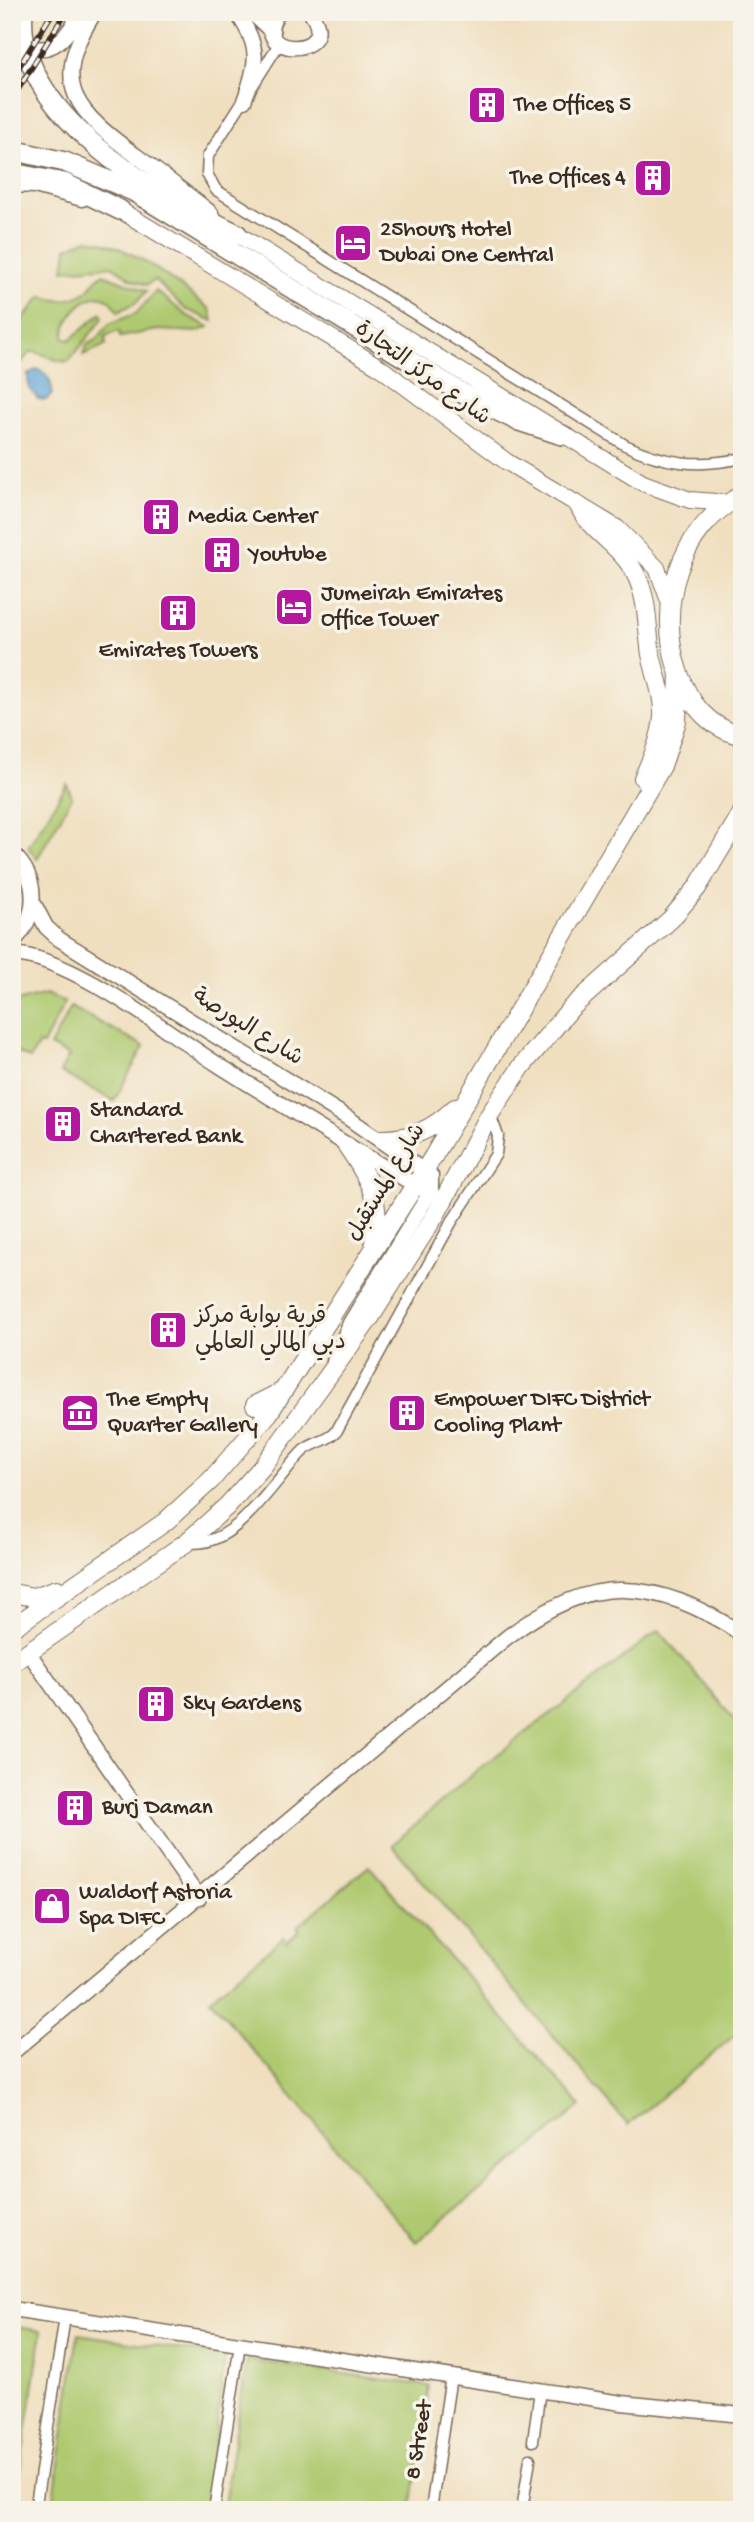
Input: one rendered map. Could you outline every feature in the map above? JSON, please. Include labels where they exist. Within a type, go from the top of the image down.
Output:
[{"type":"highway","points":[[23,12],[24,44],[50,95],[85,139],[178,202],[237,234]]},
{"type":"highway","points":[[12,150],[65,162],[133,191],[464,394],[516,420],[562,435]]},
{"type":"highway","points":[[12,173],[64,183],[120,210]]},
{"type":"main road","name":"شارع مركز التجارة","points":[[120,210],[378,366],[484,446],[617,528],[645,552],[662,578],[669,601]]},
{"type":"main road","name":"شارع مركز التجارة","points":[[237,234],[562,435],[658,490],[690,500],[735,499]]},
{"type":"main road","points":[[735,499],[708,520],[687,551],[676,575],[669,601],[670,646],[687,695],[701,713],[719,727],[742,736]]},
{"type":"main road","points":[[579,506],[587,520],[625,556],[639,580],[647,606],[651,654],[662,697],[659,739],[634,800],[630,822]]},
{"type":"main road","name":"شارع المستقبل","points":[[15,1627],[148,1535],[189,1500],[250,1437],[286,1389],[370,1256],[424,1182],[465,1099],[662,766],[674,737],[679,706],[679,674]]},
{"type":"main road","points":[[12,1663],[128,1580],[187,1542],[227,1506],[262,1466],[333,1366],[362,1331],[450,1190],[490,1114],[522,1066],[556,1024],[655,935],[684,904],[742,813]]},
{"type":"main road","points":[[380,1139],[408,1138],[425,1132],[465,1099]]},
{"type":"main road","points":[[347,1146],[367,1175],[375,1193],[378,1219],[370,1256]]},
{"type":"main road","points":[[255,1405],[286,1389]]},
{"type":"main road","points":[[12,1593],[34,1597],[71,1588]]},
{"type":"main road","points":[[12,1645],[15,1627]]},
{"type":"street","points":[[24,44],[40,48],[56,45],[68,34],[81,12]]},
{"type":"street","points":[[94,12],[78,39],[72,60],[75,93],[85,114],[237,234]]},
{"type":"street","points":[[236,12],[250,32],[256,51],[244,101]]},
{"type":"street","points":[[251,12],[276,38],[296,50],[308,45],[315,34],[314,15]]},
{"type":"street","points":[[279,12],[273,21],[276,38],[244,101],[208,156],[207,174],[216,190],[642,454],[684,465],[742,458]]},
{"type":"street","points":[[12,185],[36,186],[120,210]]},
{"type":"street","name":"شارع البورصة","points":[[12,853],[29,874],[34,904],[46,927],[60,939],[380,1139],[424,1182]]},
{"type":"street","points":[[12,943],[30,920],[34,904]]},
{"type":"street","name":"شارع البورصة","points":[[12,954],[37,957],[97,987],[347,1146],[424,1182]]},
{"type":"street","points":[[187,1542],[208,1543],[227,1534],[305,1450],[336,1432],[451,1223],[496,1154],[498,1136],[490,1114]]},
{"type":"street","points":[[333,1366],[350,1323],[424,1182],[450,1190]]},
{"type":"street","points":[[12,2053],[506,1638],[555,1605],[599,1592],[654,1592],[689,1602],[742,1633]]},
{"type":"street","points":[[29,1653],[199,1898]]},
{"type":"street","points":[[12,2309],[656,2407],[742,2415]]},
{"type":"street","points":[[35,2510],[65,2317]]},
{"type":"street","points":[[214,2510],[240,2344]]},
{"type":"street","name":"8 Street","points":[[431,2510],[452,2376]]},
{"type":"street","points":[[533,2441],[540,2390]]},
{"type":"street","points":[[522,2510],[530,2459]]},
{"type":"green space","points":[[87,239],[120,249],[152,266],[210,309],[213,321],[185,309],[155,280],[147,285],[133,280],[112,266],[64,270],[67,248]]},
{"type":"green space","points":[[103,274],[147,291],[137,302],[118,312],[111,302],[103,297],[85,301],[70,317],[64,338],[70,340],[101,313],[103,318],[69,361],[58,361],[41,353],[31,352],[12,372],[12,332],[42,296],[59,300],[77,297],[87,291]]},
{"type":"green space","points":[[156,291],[186,315],[209,327],[197,332],[158,330],[120,337],[119,331],[105,336],[106,345],[83,355],[87,345],[97,339],[109,324],[137,313]]},
{"type":"green space","points":[[67,784],[72,797],[37,859],[28,847]]},
{"type":"green space","points":[[46,994],[65,1002],[43,1045],[39,1044],[30,1059],[12,1050],[12,1003]]},
{"type":"green space","points":[[71,1007],[144,1046],[114,1101],[60,1072],[69,1056],[50,1046]]},
{"type":"green space","points":[[659,1630],[742,1729],[742,2029],[628,2125],[392,1845],[476,1771]]},
{"type":"green space","points":[[369,1866],[581,2106],[416,2242],[210,1999],[284,1937],[287,1942],[300,1930],[297,1927]]},
{"type":"green space","points":[[12,2326],[42,2331],[14,2510],[12,2510]]},
{"type":"green space","points":[[78,2334],[225,2356],[207,2510],[52,2510]]},
{"type":"green space","points":[[247,2360],[429,2386],[411,2510],[223,2510]]},
{"type":"water","points":[[37,369],[47,376],[50,382],[52,394],[46,400],[38,399],[29,387],[28,374]]},
{"type":"railway","points":[[12,78],[53,12]]},
{"type":"railway","points":[[12,99],[66,12]]},
{"type":"place","name":"The Offices 5","points":[[487,105]]},
{"type":"place","name":"The Offices 4","points":[[653,178]]},
{"type":"place","name":"25hours Hotel Dubai One Central","points":[[353,243]]},
{"type":"place","name":"Media Center","points":[[161,517]]},
{"type":"place","name":"Youtube","points":[[222,555]]},
{"type":"place","name":"Jumeirah Emirates Office Tower","points":[[294,607]]},
{"type":"place","name":"Emirates Towers","points":[[178,613]]},
{"type":"place","name":"Standard Chartered Bank","points":[[63,1124]]},
{"type":"place","name":"قرية بوابة مركز دبي المالي العالمي","points":[[168,1330]]},
{"type":"place","name":"The Empty Quarter Gallery","points":[[80,1413]]},
{"type":"place","name":"Empower DIFC District Cooling Plant","points":[[407,1413]]},
{"type":"place","name":"Sky Gardens","points":[[156,1704]]},
{"type":"place","name":"Burj Daman","points":[[75,1808]]},
{"type":"place","name":"Waldorf Astoria Spa DIFC","points":[[52,1906]]}]
